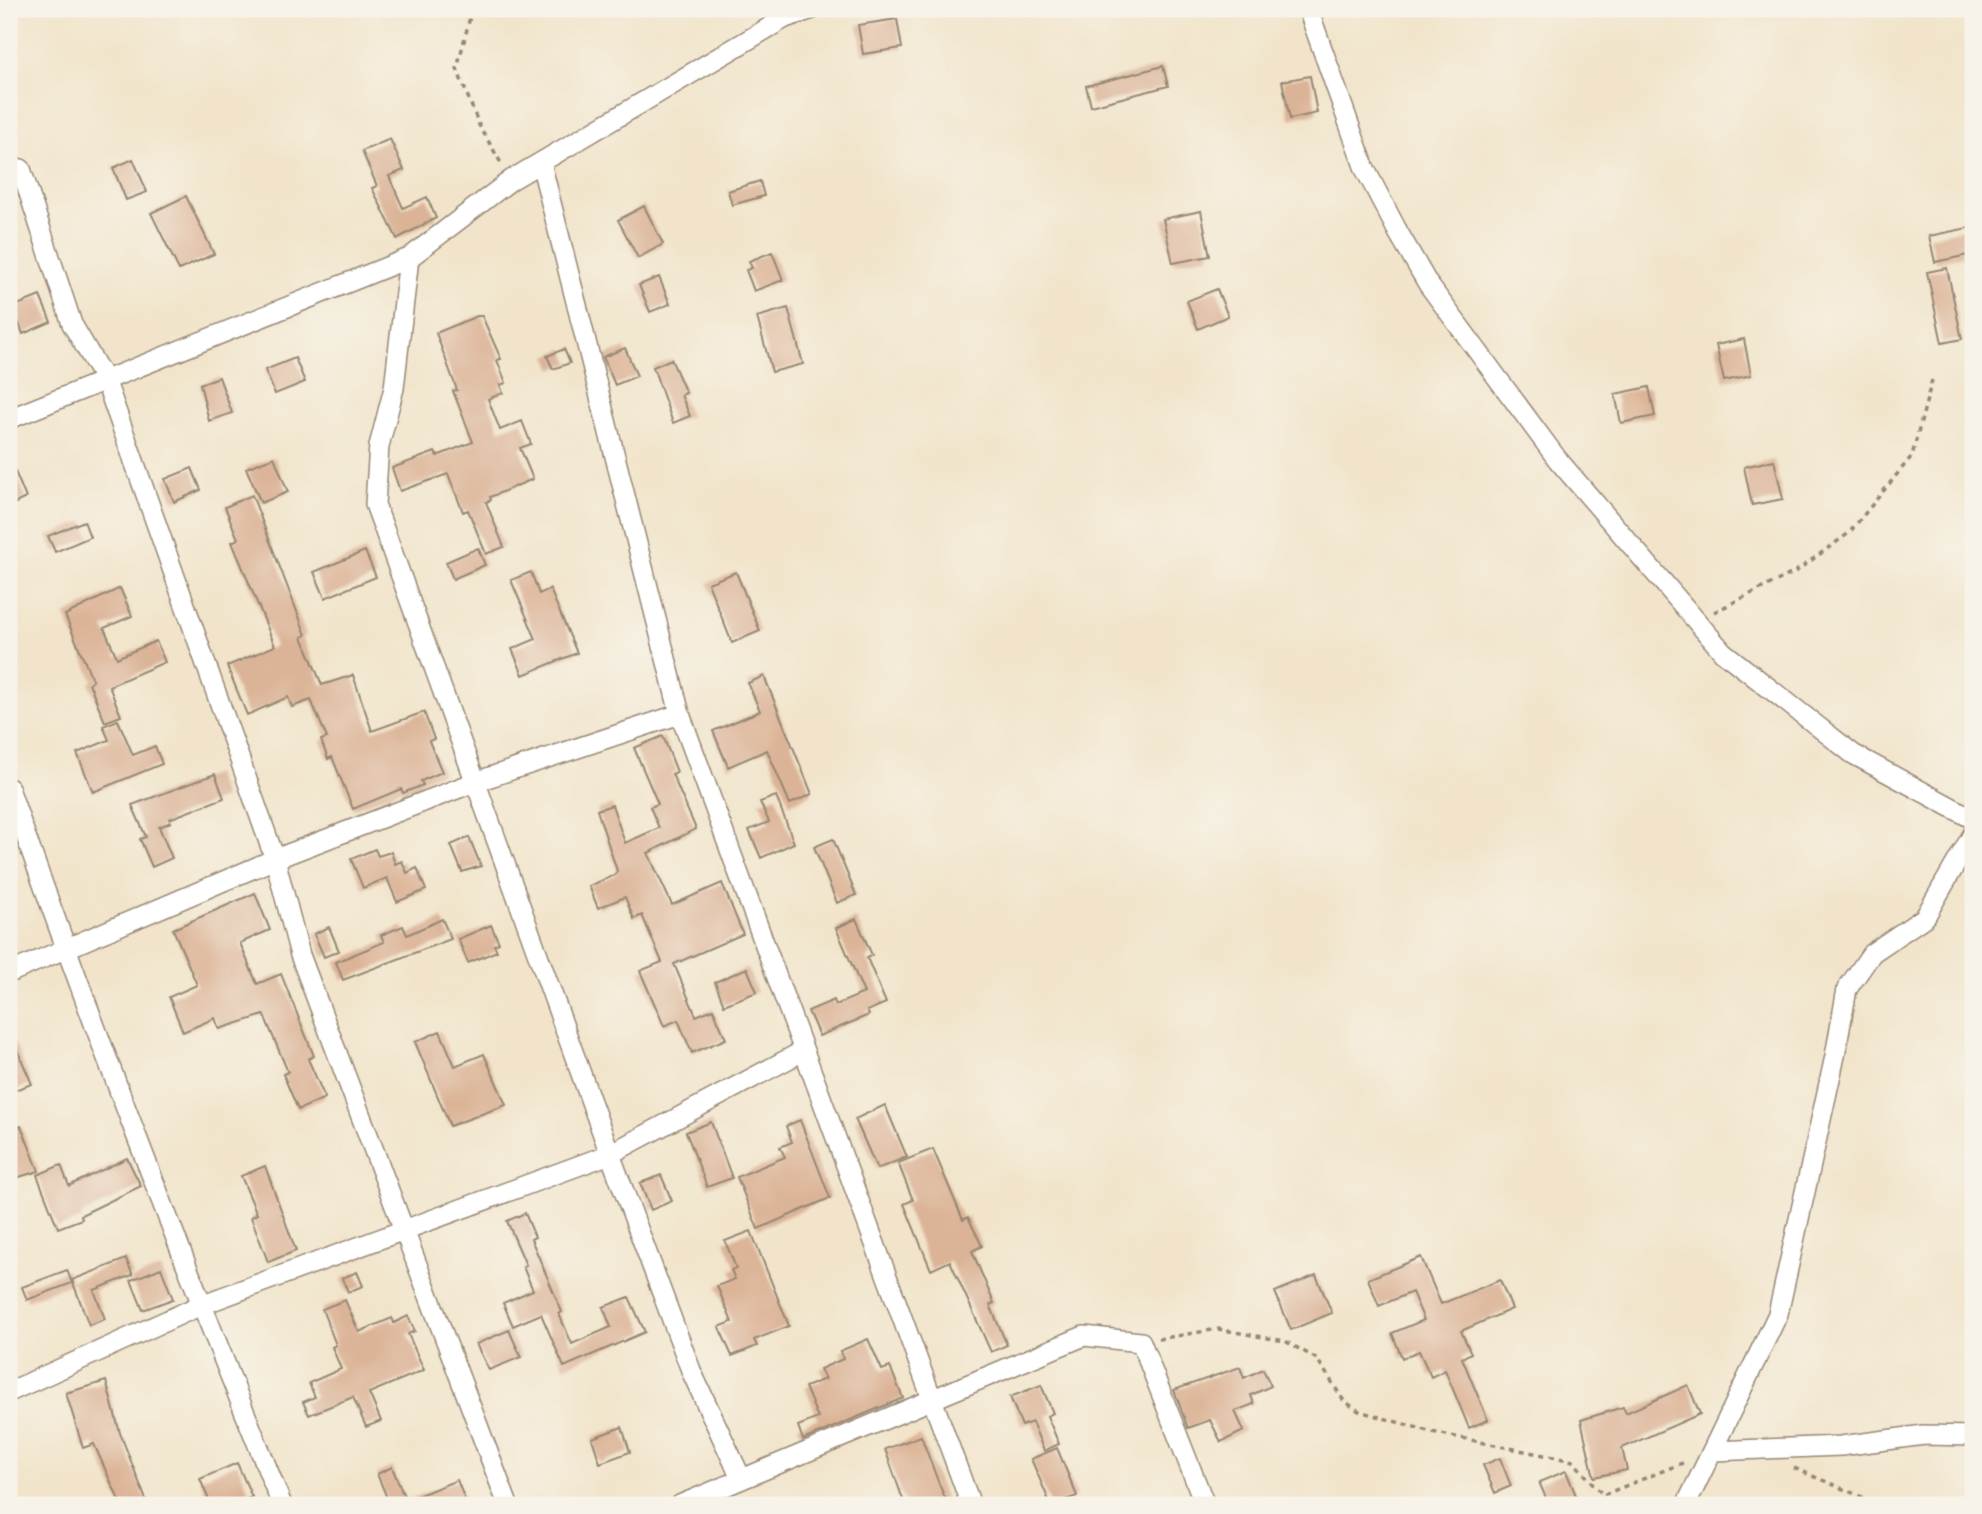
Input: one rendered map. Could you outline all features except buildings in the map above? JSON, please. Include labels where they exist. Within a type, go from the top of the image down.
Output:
[{"type":"street","points":[[9,419],[408,258],[511,180],[785,18],[813,9]]},
{"type":"street","points":[[1308,9],[1365,169],[1428,284],[1558,460],[1723,652],[1853,754],[1973,819]]},
{"type":"street","points":[[541,163],[680,714],[935,1401],[971,1505]]},
{"type":"street","points":[[21,169],[72,324],[106,382],[275,859],[300,955],[407,1231],[508,1505]]},
{"type":"street","points":[[408,258],[394,388],[379,446],[375,504],[692,1373],[741,1478]]},
{"type":"street","points":[[9,973],[275,859],[475,782],[680,714]]},
{"type":"street","points":[[9,788],[65,949],[201,1305],[282,1505]]},
{"type":"street","points":[[1686,1505],[1778,1314],[1847,989],[1872,953],[1925,917],[1973,834]]},
{"type":"street","points":[[9,1392],[201,1305],[610,1154],[803,1051]]},
{"type":"street","points":[[680,1505],[935,1401],[1084,1336],[1141,1342],[1205,1505]]},
{"type":"street","points":[[1713,1451],[1841,1446],[1924,1435],[1973,1436]]},
{"type":"path","points":[[472,9],[457,69],[480,125],[511,180]]},
{"type":"path","points":[[1696,621],[1795,572],[1849,533],[1912,456],[1932,380]]},
{"type":"path","points":[[1141,1342],[1218,1329],[1285,1341],[1317,1359],[1344,1401],[1359,1411],[1432,1432],[1573,1461],[1604,1495],[1713,1451]]},
{"type":"path","points":[[1783,1464],[1881,1505]]}]
